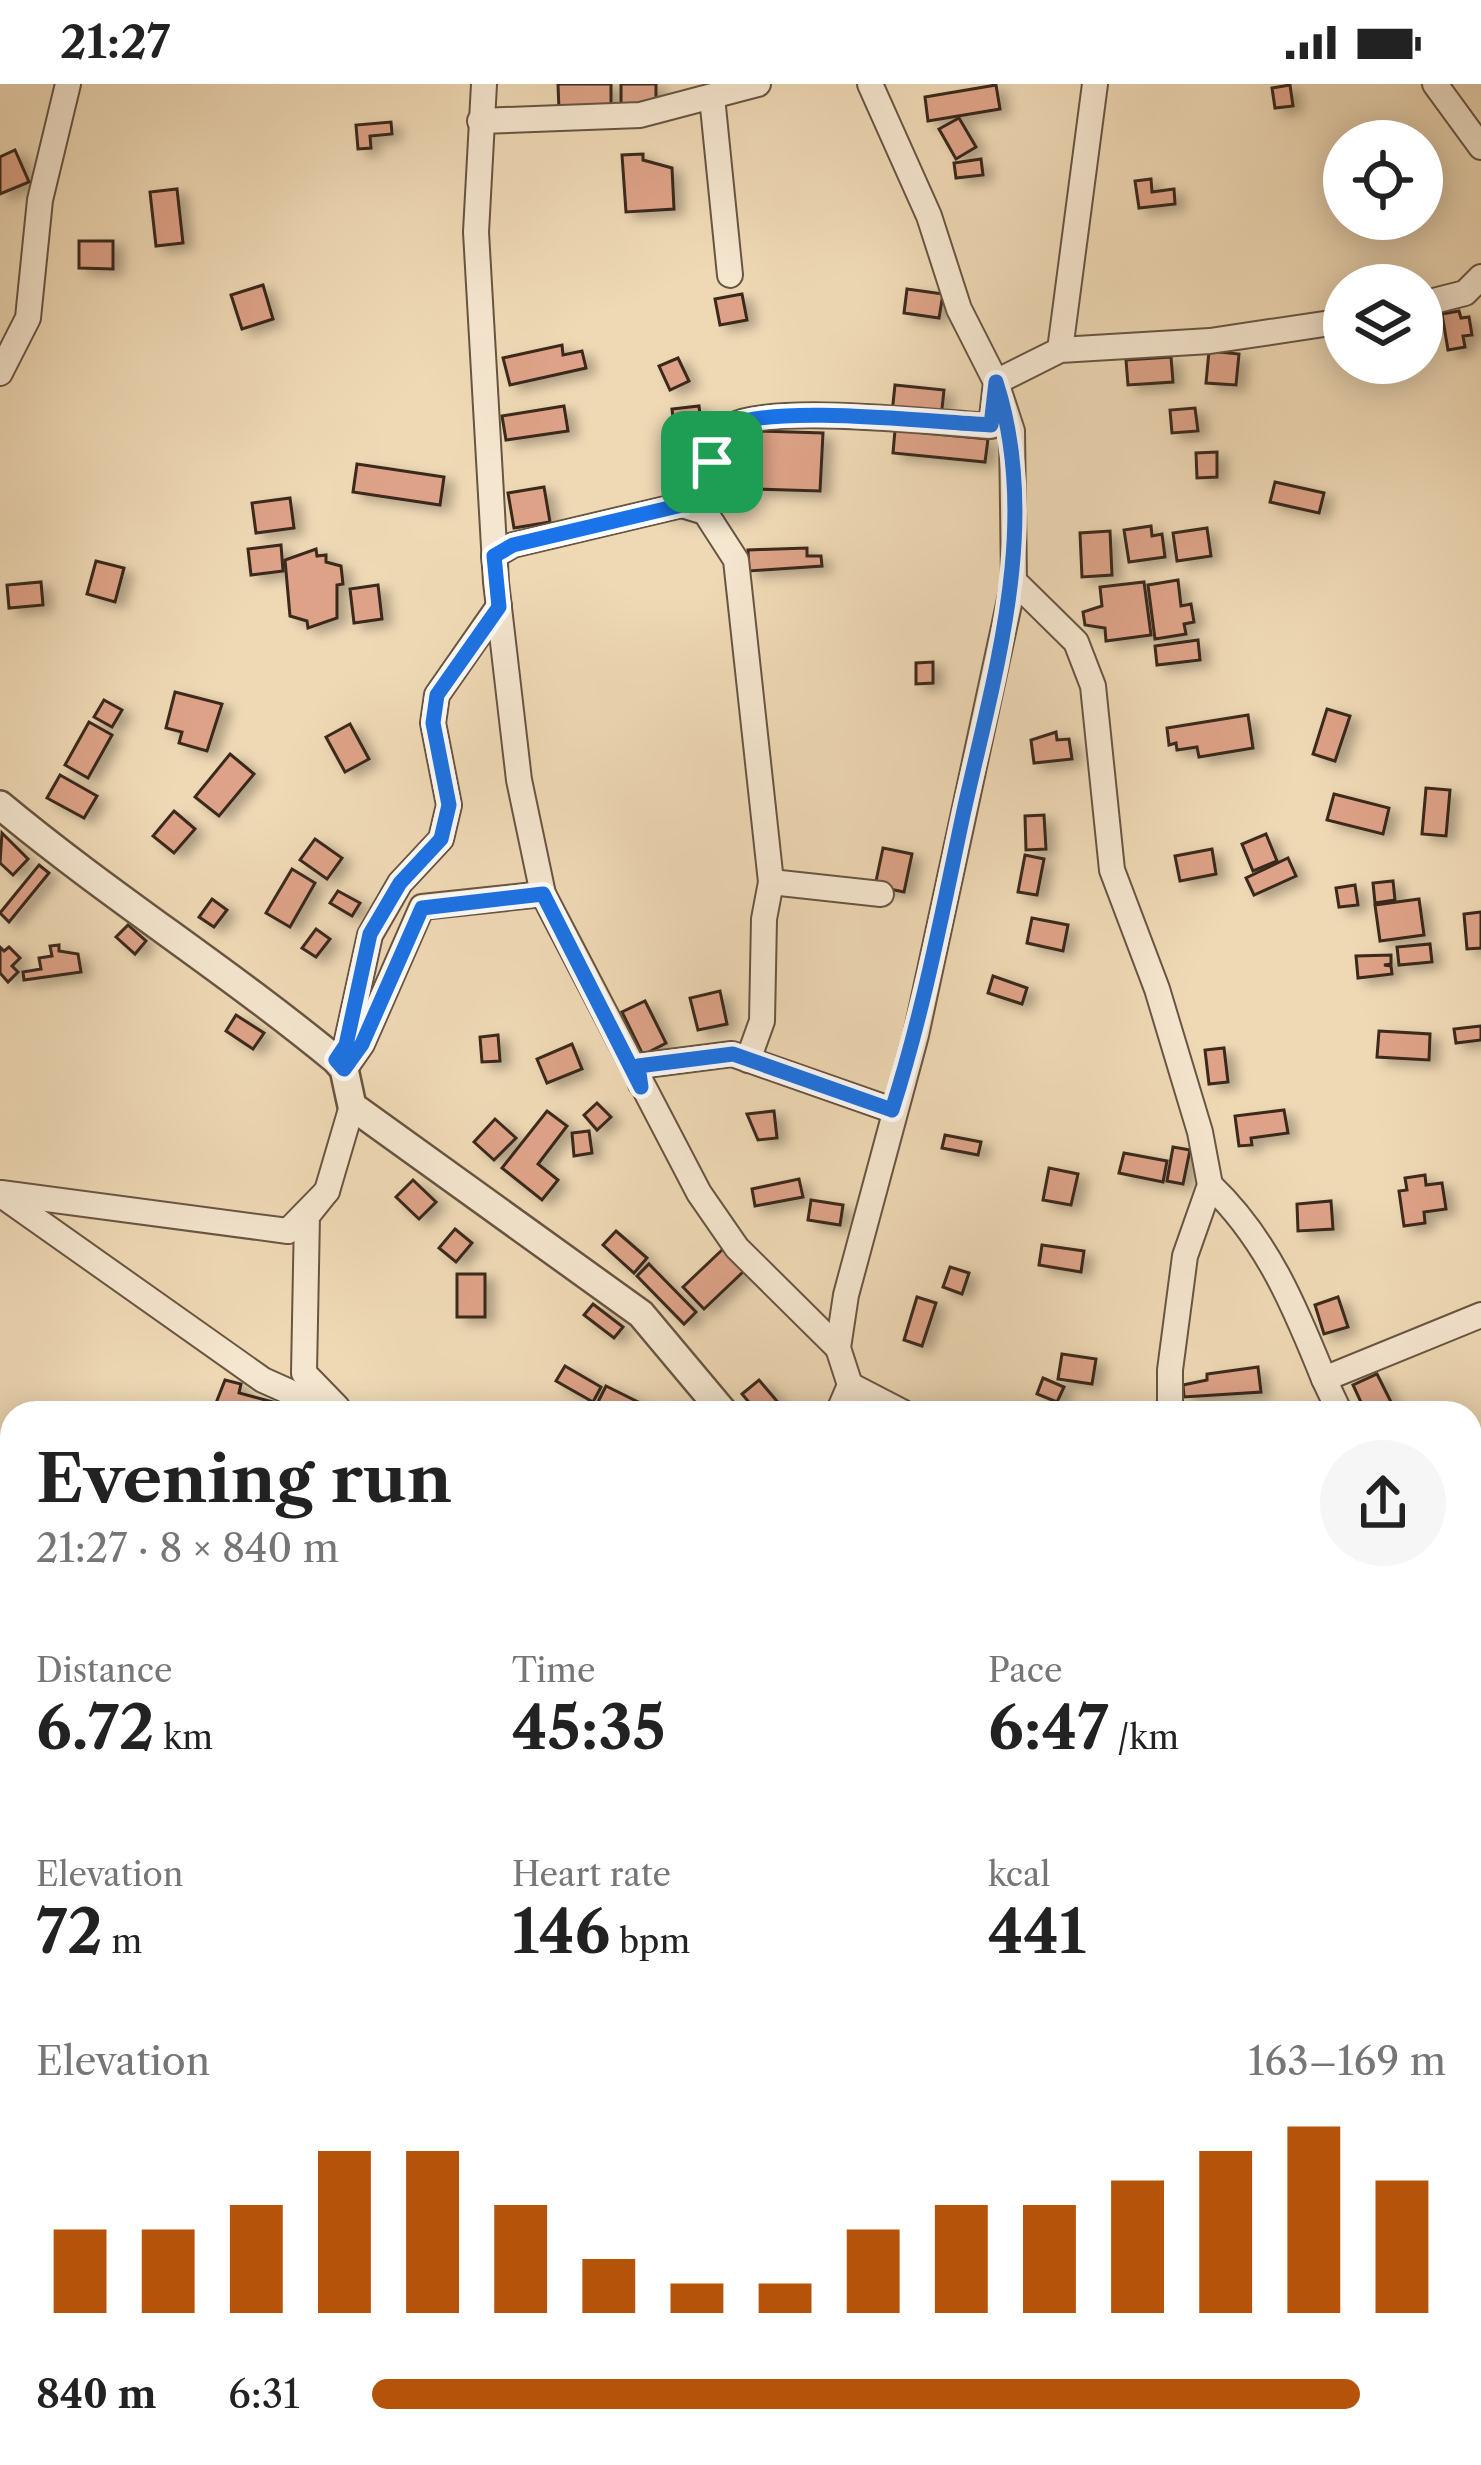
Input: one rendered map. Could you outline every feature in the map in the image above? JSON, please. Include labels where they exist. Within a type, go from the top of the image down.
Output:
[{"type":"street","points":[[0,373],[28,318],[40,200],[68,84]]},
{"type":"street","points":[[329,1401],[304,1373],[308,1216],[327,1191],[352,1106],[340,1065],[370,934],[400,883],[441,839],[449,805],[433,723],[437,695],[497,594],[476,232],[484,84]]},
{"type":"street","points":[[480,121],[640,115],[758,84]]},
{"type":"street","points":[[838,1348],[858,1237],[916,1035],[1015,581],[1012,430],[996,382],[959,309],[929,216],[870,84]]},
{"type":"street","points":[[1060,350],[1095,84]]},
{"type":"street","points":[[1435,84],[1481,147]]},
{"type":"street","points":[[712,98],[730,275]]},
{"type":"street","points":[[1443,299],[1465,293],[1481,277]]},
{"type":"street","points":[[996,382],[1060,350],[1210,340],[1323,324]]},
{"type":"street","points":[[682,505],[712,462],[724,431],[744,420],[850,416],[991,425],[996,382]]},
{"type":"street","points":[[748,1060],[762,1021],[764,919],[771,882],[736,560],[705,512],[682,505],[513,545],[494,556],[497,594],[519,780],[543,894],[699,1192],[736,1248],[838,1348],[850,1385],[843,1401]]},
{"type":"street","points":[[1015,581],[1076,642],[1093,686],[1112,870],[1181,1064],[1210,1185],[1185,1256],[1170,1401]]},
{"type":"street","points":[[0,805],[81,873],[268,1004],[340,1065]]},
{"type":"street","points":[[771,882],[881,894]]},
{"type":"street","points":[[340,1065],[362,1044],[422,908],[543,894]]},
{"type":"street","points":[[641,1087],[638,1066],[733,1054],[892,1110]]},
{"type":"street","points":[[352,1106],[641,1314],[714,1401]]},
{"type":"street","points":[[1210,1185],[1247,1220],[1294,1305],[1334,1401]]},
{"type":"street","points":[[0,1193],[288,1231],[327,1191]]},
{"type":"street","points":[[0,1193],[263,1380],[312,1401]]},
{"type":"street","points":[[1324,1379],[1481,1315]]},
{"type":"street","points":[[850,1385],[881,1401]]},
{"type":"building","points":[[558,84],[611,84],[611,109],[559,110]]},
{"type":"building","points":[[621,84],[656,84],[656,110],[621,111]]},
{"type":"building","points":[[996,85],[1000,109],[928,121],[925,97]]},
{"type":"building","points":[[1290,85],[1293,106],[1275,108],[1272,88]]},
{"type":"building","points":[[959,118],[976,147],[956,159],[939,129]]},
{"type":"building","points":[[391,122],[392,134],[370,136],[371,148],[358,149],[356,125]]},
{"type":"building","points":[[15,150],[29,182],[0,194],[0,157]]},
{"type":"building","points":[[643,154],[643,160],[672,168],[674,209],[626,212],[622,155]]},
{"type":"building","points":[[981,159],[983,175],[956,178],[954,163]]},
{"type":"building","points":[[1151,179],[1152,192],[1174,189],[1175,204],[1139,208],[1135,181]]},
{"type":"building","points":[[177,189],[183,243],[156,246],[150,192]]},
{"type":"building","points":[[79,241],[113,241],[113,269],[79,268]]},
{"type":"building","points":[[263,285],[273,319],[242,329],[231,295]]},
{"type":"building","points":[[907,289],[943,294],[939,318],[904,313]]},
{"type":"building","points":[[742,294],[747,320],[720,325],[715,299]]},
{"type":"building","points":[[1459,311],[1461,318],[1469,317],[1472,335],[1463,336],[1465,347],[1448,350],[1443,314]]},
{"type":"building","points":[[562,345],[563,355],[582,351],[586,368],[510,385],[503,358]]},
{"type":"building","points":[[1209,351],[1239,354],[1236,385],[1206,383]]},
{"type":"building","points":[[1171,357],[1173,382],[1128,385],[1126,360]]},
{"type":"building","points":[[678,358],[689,381],[670,390],[659,366]]},
{"type":"building","points":[[895,385],[944,390],[941,418],[892,413]]},
{"type":"building","points":[[564,406],[568,431],[506,440],[502,416]]},
{"type":"building","points":[[699,406],[703,441],[676,444],[672,409]]},
{"type":"building","points":[[1195,408],[1198,431],[1172,433],[1170,410]]},
{"type":"building","points":[[895,430],[988,439],[985,462],[893,453]]},
{"type":"building","points":[[759,431],[823,433],[820,491],[756,489]]},
{"type":"building","points":[[1217,452],[1217,477],[1197,478],[1196,453]]},
{"type":"building","points":[[357,464],[444,477],[440,505],[353,492]]},
{"type":"building","points":[[1275,482],[1324,493],[1319,513],[1270,502]]},
{"type":"building","points":[[544,487],[550,522],[514,528],[508,493]]},
{"type":"building","points":[[290,498],[294,528],[256,533],[252,503]]},
{"type":"building","points":[[1151,526],[1152,536],[1162,534],[1165,557],[1129,562],[1124,530]]},
{"type":"building","points":[[1207,528],[1211,556],[1177,561],[1173,533]]},
{"type":"building","points":[[1110,531],[1112,575],[1082,577],[1080,533]]},
{"type":"building","points":[[281,545],[283,571],[251,575],[248,549]]},
{"type":"building","points":[[807,548],[807,556],[821,556],[822,566],[749,571],[748,550]]},
{"type":"building","points":[[316,549],[317,556],[326,555],[326,562],[341,566],[343,584],[337,585],[337,618],[308,628],[307,621],[290,616],[285,560]]},
{"type":"building","points":[[96,561],[124,568],[115,602],[87,594]]},
{"type":"building","points":[[1178,580],[1181,606],[1191,604],[1194,622],[1184,624],[1186,634],[1155,639],[1148,585]]},
{"type":"building","points":[[41,582],[43,605],[9,608],[7,585]]},
{"type":"building","points":[[1144,582],[1151,635],[1106,641],[1105,628],[1085,625],[1083,612],[1102,606],[1100,587]]},
{"type":"building","points":[[378,585],[382,619],[354,623],[350,589]]},
{"type":"building","points":[[1198,640],[1200,660],[1157,665],[1155,646]]},
{"type":"building","points":[[933,662],[933,683],[916,684],[916,663]]},
{"type":"building","points":[[175,692],[222,704],[207,751],[179,743],[182,732],[166,728]]},
{"type":"building","points":[[104,700],[122,710],[112,727],[94,717]]},
{"type":"building","points":[[1327,709],[1350,716],[1335,761],[1313,754]]},
{"type":"building","points":[[1248,715],[1253,748],[1199,757],[1197,747],[1177,750],[1176,743],[1169,745],[1167,728]]},
{"type":"building","points":[[89,722],[112,735],[88,778],[65,765]]},
{"type":"building","points":[[350,724],[369,759],[345,772],[326,737]]},
{"type":"building","points":[[1056,732],[1057,740],[1069,739],[1072,759],[1034,763],[1031,740]]},
{"type":"building","points":[[230,754],[254,774],[219,816],[195,797]]},
{"type":"building","points":[[60,775],[97,796],[84,818],[47,798]]},
{"type":"building","points":[[1426,788],[1450,790],[1446,836],[1422,834]]},
{"type":"building","points":[[1334,794],[1389,808],[1383,834],[1327,820]]},
{"type":"building","points":[[174,811],[195,829],[174,853],[153,836]]},
{"type":"building","points":[[1044,815],[1046,849],[1026,850],[1025,816]]},
{"type":"building","points":[[2,833],[28,859],[13,875],[0,863]]},
{"type":"building","points":[[1266,834],[1277,861],[1253,871],[1242,844]]},
{"type":"building","points":[[315,839],[342,858],[327,879],[300,860]]},
{"type":"building","points":[[883,848],[912,854],[904,892],[875,886]]},
{"type":"building","points":[[1212,849],[1216,874],[1180,881],[1175,856]]},
{"type":"building","points":[[1025,855],[1044,859],[1037,895],[1018,892]]},
{"type":"building","points":[[1288,858],[1296,876],[1254,895],[1246,878]]},
{"type":"building","points":[[39,865],[49,873],[9,922],[0,913]]},
{"type":"building","points":[[292,869],[315,883],[290,927],[266,913]]},
{"type":"building","points":[[1393,881],[1395,900],[1375,903],[1373,883]]},
{"type":"building","points":[[1355,885],[1358,905],[1339,907],[1336,888]]},
{"type":"building","points":[[338,891],[360,903],[352,916],[330,903]]},
{"type":"building","points":[[212,899],[227,910],[214,927],[199,917]]},
{"type":"building","points":[[1419,899],[1424,935],[1380,941],[1375,905]]},
{"type":"building","points":[[1481,912],[1481,948],[1467,949],[1464,914]]},
{"type":"building","points":[[1032,918],[1068,925],[1063,951],[1027,943]]},
{"type":"building","points":[[128,925],[146,941],[135,954],[116,937]]},
{"type":"building","points":[[316,929],[330,939],[316,957],[302,948]]},
{"type":"building","points":[[1430,944],[1432,962],[1399,965],[1397,947]]},
{"type":"building","points":[[59,945],[59,951],[78,954],[81,972],[24,980],[23,972],[41,969],[39,958],[52,956],[50,946]]},
{"type":"building","points":[[0,947],[4,951],[9,947],[20,958],[12,966],[18,972],[8,982],[0,973]]},
{"type":"building","points":[[1391,955],[1391,964],[1384,965],[1391,966],[1392,974],[1358,978],[1356,956]]},
{"type":"building","points":[[993,976],[1027,988],[1022,1004],[988,993]]},
{"type":"building","points":[[720,991],[727,1024],[698,1030],[690,998]]},
{"type":"building","points":[[645,1001],[666,1043],[643,1055],[622,1012]]},
{"type":"building","points":[[236,1015],[264,1033],[253,1049],[226,1031]]},
{"type":"building","points":[[1481,1026],[1481,1040],[1456,1043],[1454,1029]]},
{"type":"building","points":[[1379,1031],[1430,1034],[1429,1060],[1377,1057]]},
{"type":"building","points":[[498,1035],[500,1061],[482,1062],[480,1037]]},
{"type":"building","points":[[572,1044],[582,1069],[547,1083],[537,1059]]},
{"type":"building","points":[[1224,1048],[1228,1082],[1209,1084],[1205,1050]]},
{"type":"building","points":[[597,1103],[611,1117],[597,1130],[584,1115]]},
{"type":"building","points":[[1284,1110],[1288,1133],[1251,1138],[1252,1145],[1239,1146],[1235,1116]]},
{"type":"building","points":[[547,1111],[567,1126],[538,1164],[558,1180],[542,1200],[502,1168]]},
{"type":"building","points":[[774,1111],[777,1138],[758,1140],[747,1114]]},
{"type":"building","points":[[495,1119],[516,1138],[494,1160],[474,1142]]},
{"type":"building","points":[[589,1131],[592,1153],[574,1156],[572,1133]]},
{"type":"building","points":[[945,1135],[981,1142],[978,1155],[942,1148]]},
{"type":"building","points":[[1173,1147],[1190,1150],[1183,1184],[1167,1181]]},
{"type":"building","points":[[1124,1153],[1167,1161],[1163,1182],[1119,1173]]},
{"type":"building","points":[[1049,1168],[1078,1174],[1071,1205],[1043,1200]]},
{"type":"building","points":[[1425,1175],[1426,1185],[1442,1183],[1446,1209],[1424,1212],[1425,1223],[1404,1226],[1399,1191],[1407,1190],[1405,1178]]},
{"type":"building","points":[[799,1179],[803,1197],[755,1206],[752,1189]]},
{"type":"building","points":[[413,1180],[436,1202],[419,1219],[396,1197]]},
{"type":"building","points":[[811,1200],[843,1205],[840,1225],[808,1220]]},
{"type":"building","points":[[1331,1201],[1333,1229],[1298,1231],[1297,1204]]},
{"type":"building","points":[[455,1229],[472,1243],[456,1262],[439,1248]]},
{"type":"building","points":[[616,1231],[647,1258],[634,1273],[603,1245]]},
{"type":"building","points":[[1042,1245],[1084,1251],[1081,1272],[1039,1265]]},
{"type":"building","points":[[723,1249],[744,1271],[704,1309],[683,1287]]},
{"type":"building","points":[[649,1264],[696,1312],[684,1324],[637,1276]]},
{"type":"building","points":[[950,1267],[969,1273],[962,1294],[943,1287]]},
{"type":"building","points":[[457,1274],[485,1274],[485,1317],[457,1317]]},
{"type":"building","points":[[917,1297],[936,1303],[922,1346],[904,1340]]},
{"type":"building","points":[[1338,1297],[1348,1327],[1324,1334],[1315,1305]]},
{"type":"building","points":[[593,1304],[623,1327],[614,1338],[584,1315]]},
{"type":"building","points":[[1062,1354],[1096,1359],[1092,1384],[1058,1379]]},
{"type":"building","points":[[565,1366],[601,1387],[591,1401],[556,1381]]},
{"type":"building","points":[[1258,1367],[1261,1392],[1184,1397],[1183,1385],[1207,1380],[1207,1374]]},
{"type":"building","points":[[1377,1374],[1390,1401],[1360,1401],[1353,1385]]},
{"type":"building","points":[[1043,1378],[1064,1387],[1057,1401],[1037,1394]]},
{"type":"building","points":[[225,1380],[241,1384],[239,1393],[269,1401],[217,1401]]},
{"type":"building","points":[[759,1380],[777,1401],[748,1401],[742,1394]]},
{"type":"building","points":[[606,1386],[636,1401],[598,1401]]},
{"type":"route","points":[[996,382],[1012,430],[1015,581],[916,1035],[892,1110],[733,1054],[638,1066],[641,1087],[543,894],[422,908],[362,1044],[344,1069],[336,1060],[346,1045],[370,934],[400,883],[441,839],[449,805],[433,723],[437,695],[499,607],[494,556],[513,545],[682,505],[712,462],[724,431],[744,420],[850,416],[912,424],[991,425],[996,382]]}]
